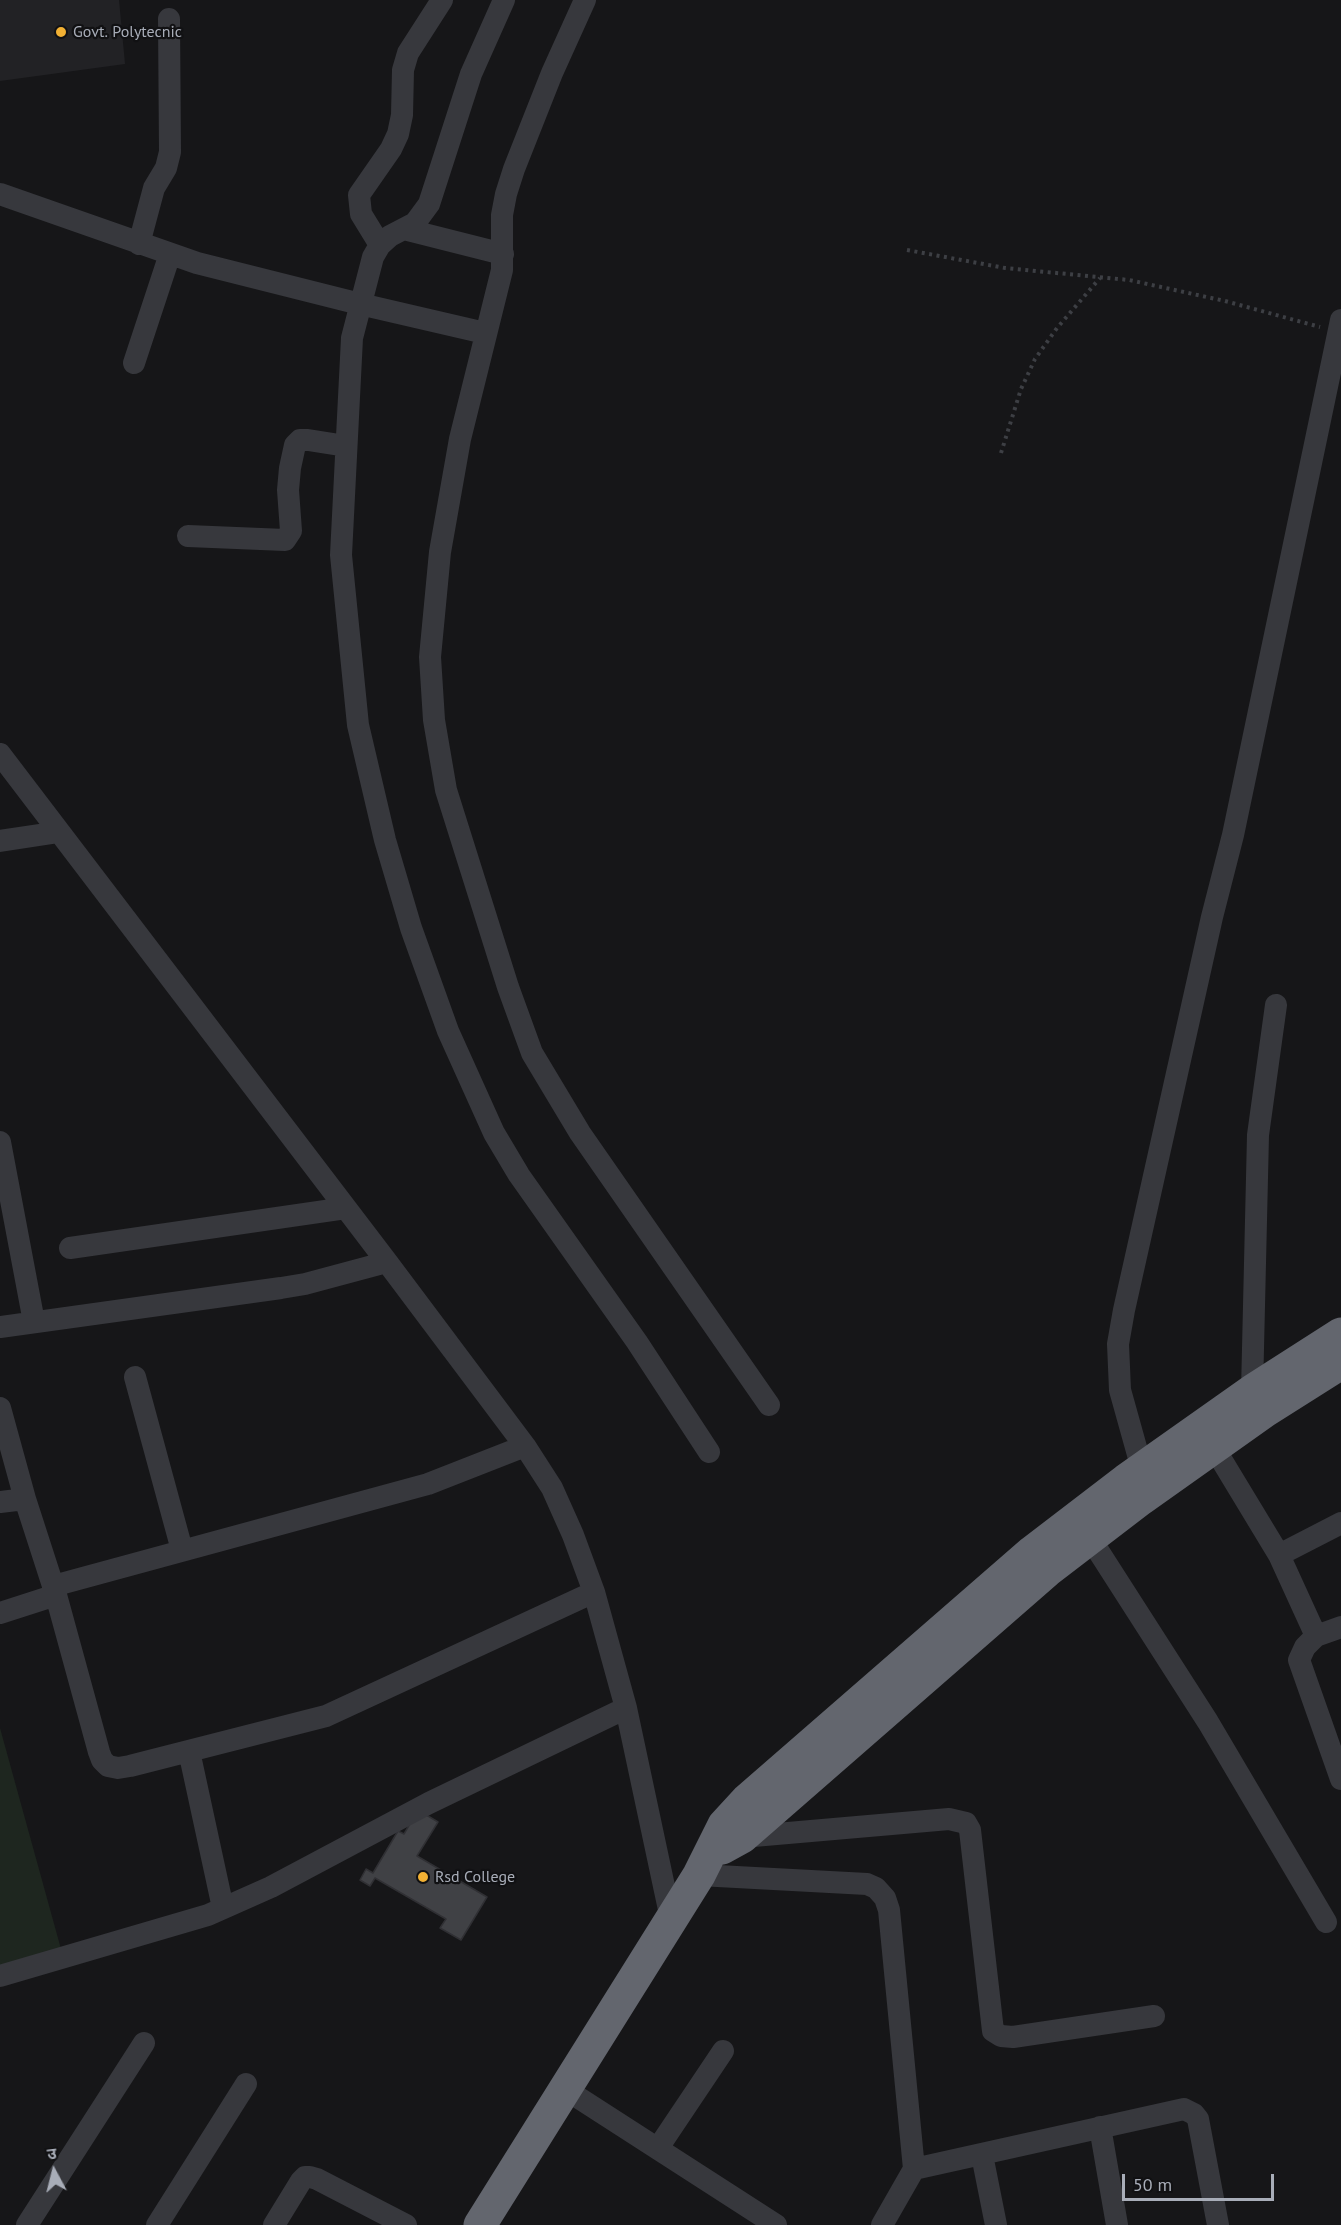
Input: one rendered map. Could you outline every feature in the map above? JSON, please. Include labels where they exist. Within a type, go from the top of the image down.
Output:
[{"type":"highway","points":[[704,1865],[742,1837],[1021,1593],[1141,1499],[1208,1437],[1252,1391],[1341,1335]]},
{"type":"highway","points":[[480,2225],[671,1919],[704,1865],[724,1826],[747,1800],[1032,1552],[1142,1469],[1265,1411],[1341,1363]]},
{"type":"street","points":[[380,245],[361,214],[359,195],[398,134],[402,115],[404,70],[408,54],[442,0]]},
{"type":"street","points":[[504,0],[471,74],[429,204],[415,223],[390,236],[380,245],[374,257],[352,338],[341,555],[358,725],[385,840],[411,928],[448,1031],[494,1133],[519,1175],[637,1342],[709,1452]]},
{"type":"street","points":[[585,0],[552,73],[514,170],[502,215],[502,270],[470,393],[449,494],[440,552],[431,636],[430,685],[446,790],[532,1053],[580,1133],[769,1405]]},
{"type":"street","points":[[139,244],[154,188],[166,168],[170,152],[169,19]]},
{"type":"street","points":[[0,194],[170,254],[360,304],[485,333]]},
{"type":"street","points":[[404,229],[503,254]]},
{"type":"street","points":[[134,363],[170,254]]},
{"type":"street","points":[[1142,1469],[1120,1390],[1118,1344],[1212,917],[1235,824],[1340,326]]},
{"type":"street","points":[[188,536],[285,540],[291,531],[288,490],[295,445],[300,440],[308,440],[346,446]]},
{"type":"street","points":[[0,754],[387,1262],[525,1446],[552,1488],[573,1534],[594,1592],[626,1708],[671,1919]]},
{"type":"street","points":[[0,841],[59,832]]},
{"type":"street","points":[[1252,1391],[1258,1135],[1276,1005]]},
{"type":"street","points":[[0,1142],[34,1322]]},
{"type":"street","points":[[70,1248],[346,1208]]},
{"type":"street","points":[[0,1327],[305,1284],[387,1262]]},
{"type":"street","points":[[135,1377],[182,1550]]},
{"type":"street","points":[[0,1408],[25,1499],[55,1591],[102,1760],[108,1766],[118,1768],[326,1716],[594,1592]]},
{"type":"street","points":[[1208,1437],[1279,1555],[1316,1636]]},
{"type":"street","points":[[0,1613],[55,1591],[182,1550],[428,1484],[525,1446]]},
{"type":"street","points":[[0,1502],[25,1499]]},
{"type":"street","points":[[1279,1555],[1341,1523]]},
{"type":"street","points":[[1090,1538],[1208,1722],[1326,1922]]},
{"type":"street","points":[[1341,1627],[1316,1636],[1305,1647],[1299,1660],[1341,1779]]},
{"type":"street","points":[[0,1976],[208,1915],[271,1887],[429,1803],[626,1708]]},
{"type":"street","points":[[189,1751],[223,1908]]},
{"type":"street","points":[[742,1837],[949,1819],[966,1823],[970,1830],[993,2031],[1001,2036],[1013,2037],[1154,2016]]},
{"type":"street","points":[[704,1865],[867,1884],[876,1888],[885,1898],[889,1910],[914,2169],[882,2225]]},
{"type":"street","points":[[27,2225],[144,2043]]},
{"type":"street","points":[[658,2148],[723,2051]]},
{"type":"street","points":[[157,2225],[246,2084]]},
{"type":"street","points":[[565,2089],[658,2148],[748,2217],[776,2225]]},
{"type":"street","points":[[914,2169],[1178,2110],[1189,2110],[1198,2119],[1218,2225]]},
{"type":"street","points":[[1100,2127],[1117,2225]]},
{"type":"street","points":[[982,2155],[996,2225]]},
{"type":"street","points":[[274,2225],[304,2177],[317,2179],[405,2225]]},
{"type":"path","points":[[907,250],[980,264],[1129,280],[1340,326]]},
{"type":"path","points":[[1001,453],[1021,389],[1035,359],[1057,328],[1101,278]]},
{"type":"shaded area","name":"Govt. Polytecnic","points":[[0,0],[119,0],[125,64],[0,81]]},
{"type":"shaded area","points":[[0,1728],[61,1949],[0,1966]]},
{"type":"building","points":[[418,1810],[438,1822],[417,1856],[487,1897],[461,1940],[440,1928],[446,1919],[375,1878],[370,1886],[360,1880],[366,1869],[373,1873],[398,1831],[404,1834]]},
{"type":"place","name":"Govt. Polytecnic","points":[[61,32]]},
{"type":"place","name":"Rsd College","points":[[423,1877]]}]
